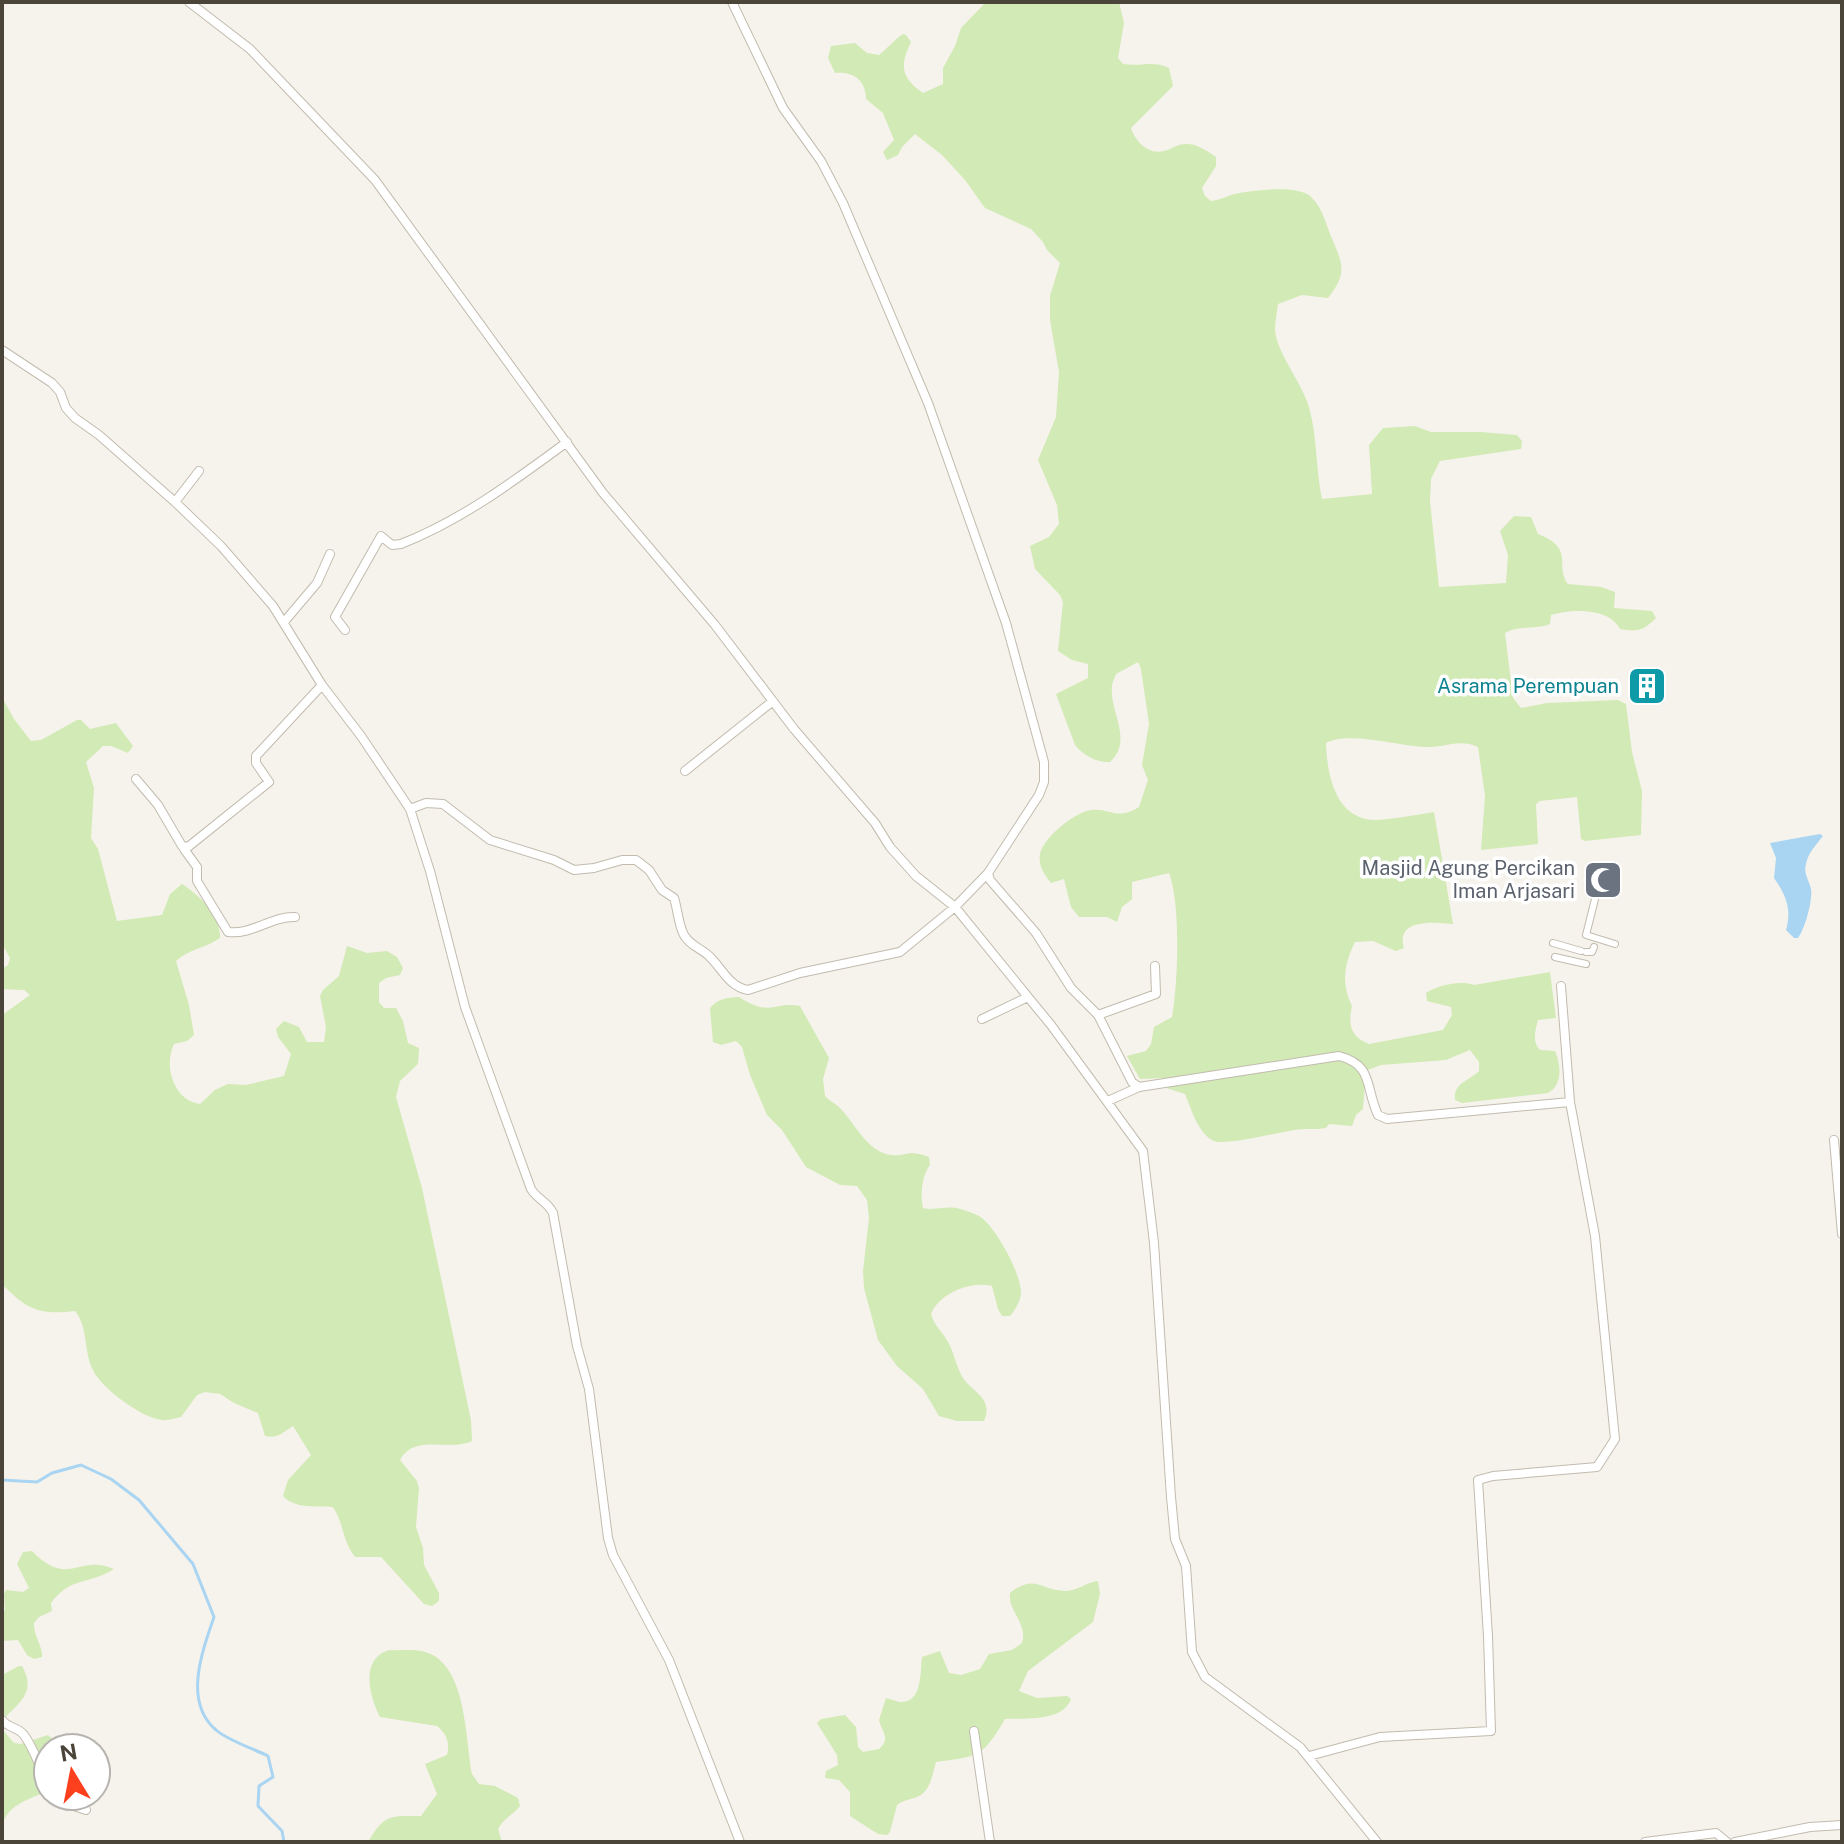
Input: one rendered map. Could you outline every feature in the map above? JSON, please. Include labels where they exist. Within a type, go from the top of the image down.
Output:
[{"type":"street","points":[[189,2],[250,49],[375,180],[603,493],[715,625],[773,701],[875,823],[890,847],[916,876],[955,907],[1028,997],[1143,1151],[1154,1243],[1175,1539],[1186,1566],[1192,1652],[1205,1677],[1309,1756],[1377,1842]]},
{"type":"street","points":[[410,809],[426,803],[443,804],[490,840],[554,860],[574,870],[636,860],[649,870],[662,890],[674,898],[681,928],[688,941],[707,953],[729,981],[742,989],[752,989],[844,962],[900,952],[955,907],[988,873],[1039,795],[1045,773],[1006,623],[928,403],[843,203],[821,161],[783,108],[732,2]]},
{"type":"street","points":[[2,350],[52,383],[75,418],[99,435],[221,546],[273,606],[322,685],[410,809],[485,1068],[531,1189],[550,1206],[553,1213],[577,1346],[589,1389],[608,1538],[613,1555],[669,1660],[740,1842]]},
{"type":"street","points":[[345,630],[335,617],[337,611],[381,536],[392,545],[401,544],[449,522],[567,442]]},
{"type":"street","points":[[175,502],[199,471]]},
{"type":"street","points":[[284,622],[317,583],[330,554]]},
{"type":"street","points":[[184,849],[269,782],[256,763],[256,756],[322,685]]},
{"type":"street","points":[[685,771],[773,701]]},
{"type":"street","points":[[136,779],[158,805],[198,870],[197,881],[228,932],[238,933],[286,917],[295,917]]},
{"type":"street","points":[[988,873],[990,880],[1036,933],[1071,988],[1098,1015],[1132,1082],[1139,1087]]},
{"type":"street","points":[[1595,899],[1585,934],[1596,942],[1615,944]]},
{"type":"street","points":[[1553,943],[1563,953],[1579,954],[1592,952],[1596,942]]},
{"type":"street","points":[[1563,953],[1579,954]]},
{"type":"street","points":[[1579,954],[1586,964]]},
{"type":"street","points":[[1098,1015],[1156,994],[1155,966]]},
{"type":"street","points":[[1309,1756],[1380,1737],[1491,1731],[1478,1480],[1597,1467],[1615,1439],[1595,1236],[1570,1102],[1561,986]]},
{"type":"street","points":[[982,1019],[1028,997]]},
{"type":"street","points":[[1108,1101],[1139,1087],[1339,1056],[1357,1063],[1363,1069],[1378,1115],[1387,1119],[1570,1102]]},
{"type":"street","points":[[1834,1140],[1842,1234]]},
{"type":"street","points":[[2,1720],[5,1725],[23,1733],[32,1749]]},
{"type":"street","points":[[974,1731],[990,1842]]},
{"type":"street","points":[[1735,1842],[1810,1827],[1842,1825]]},
{"type":"street","points":[[1645,1842],[1716,1833],[1727,1842]]},
{"type":"green space","points":[[986,2],[1119,2],[1124,23],[1118,58],[1123,64],[1157,64],[1169,68],[1173,86],[1131,128],[1139,142],[1158,152],[1181,144],[1192,145],[1216,157],[1216,166],[1202,188],[1211,201],[1242,192],[1285,189],[1310,196],[1318,206],[1339,257],[1341,270],[1338,283],[1328,298],[1302,295],[1278,304],[1275,330],[1280,349],[1310,411],[1322,499],[1372,494],[1369,445],[1383,428],[1415,426],[1431,432],[1517,435],[1522,441],[1521,449],[1440,461],[1431,479],[1430,501],[1439,587],[1506,583],[1508,555],[1500,531],[1514,516],[1531,517],[1538,534],[1557,545],[1568,584],[1601,587],[1615,592],[1614,608],[1652,611],[1656,618],[1640,630],[1631,630],[1620,629],[1615,622],[1598,613],[1568,612],[1551,615],[1550,624],[1505,633],[1513,698],[1521,708],[1547,703],[1618,700],[1626,704],[1632,752],[1642,791],[1641,835],[1581,839],[1577,797],[1536,804],[1538,844],[1481,850],[1485,796],[1478,747],[1458,743],[1424,747],[1348,738],[1326,743],[1331,781],[1342,804],[1351,812],[1376,820],[1434,812],[1453,924],[1427,923],[1411,927],[1405,931],[1404,948],[1396,951],[1373,941],[1355,942],[1345,974],[1354,1034],[1369,1044],[1443,1030],[1452,1015],[1451,1007],[1427,1001],[1426,993],[1431,990],[1450,984],[1474,985],[1550,972],[1556,1018],[1538,1020],[1535,1036],[1540,1050],[1555,1051],[1559,1062],[1558,1080],[1548,1093],[1462,1103],[1455,1100],[1459,1086],[1479,1071],[1479,1062],[1470,1050],[1446,1060],[1381,1065],[1360,1073],[1365,1084],[1363,1109],[1356,1115],[1352,1126],[1329,1124],[1326,1128],[1299,1129],[1220,1142],[1204,1133],[1185,1094],[1166,1088],[1162,1078],[1140,1079],[1127,1056],[1146,1051],[1151,1044],[1154,1027],[1172,1017],[1177,944],[1175,904],[1169,873],[1132,882],[1132,899],[1122,907],[1117,922],[1107,917],[1079,917],[1071,907],[1064,879],[1051,883],[1040,862],[1042,848],[1047,841],[1077,815],[1091,810],[1119,814],[1139,807],[1148,780],[1142,765],[1149,724],[1138,662],[1116,674],[1112,684],[1120,735],[1117,753],[1110,762],[1100,761],[1086,755],[1075,745],[1056,694],[1088,678],[1088,664],[1072,660],[1058,651],[1063,602],[1035,569],[1030,546],[1049,537],[1059,524],[1057,505],[1038,460],[1056,417],[1059,372],[1050,320],[1050,296],[1060,263],[1031,229],[985,208],[942,155],[915,134],[898,155],[887,160],[883,152],[894,140],[883,113],[866,99],[864,87],[857,78],[835,73],[828,58],[831,46],[855,43],[867,53],[879,55],[900,36],[906,35],[911,42],[904,70],[910,82],[923,93],[943,84],[943,68],[961,28]]},
{"type":"green space","points":[[2,697],[31,741],[41,740],[81,720],[90,729],[116,723],[133,746],[128,753],[103,746],[86,762],[94,788],[91,838],[98,849],[117,921],[162,915],[170,894],[182,884],[202,900],[217,922],[220,938],[176,961],[194,1035],[187,1041],[174,1044],[171,1053],[173,1081],[183,1096],[200,1104],[215,1090],[228,1084],[246,1085],[284,1076],[291,1054],[278,1037],[276,1029],[284,1021],[299,1027],[307,1042],[324,1042],[326,1027],[320,996],[339,976],[347,946],[367,953],[387,951],[397,957],[403,968],[400,975],[379,983],[379,1002],[384,1008],[396,1008],[403,1021],[408,1043],[419,1048],[418,1064],[400,1081],[396,1097],[422,1188],[471,1420],[472,1441],[414,1447],[400,1460],[419,1488],[416,1527],[423,1548],[424,1565],[439,1593],[439,1601],[432,1606],[424,1604],[381,1557],[355,1557],[333,1507],[300,1505],[283,1496],[288,1480],[311,1455],[293,1426],[277,1436],[265,1436],[258,1413],[220,1394],[205,1392],[197,1395],[181,1417],[164,1420],[144,1414],[113,1393],[97,1377],[75,1311],[34,1309],[2,1284],[2,1015],[30,995],[24,990],[2,989],[2,969],[8,965],[10,958],[2,944]]},
{"type":"green space","points":[[739,997],[765,1008],[800,1006],[829,1058],[823,1079],[825,1096],[840,1108],[862,1136],[883,1153],[912,1153],[929,1157],[930,1165],[922,1185],[923,1208],[955,1208],[975,1214],[988,1224],[1001,1242],[1013,1265],[1021,1294],[1010,1316],[1002,1316],[992,1286],[983,1285],[965,1287],[948,1295],[931,1314],[950,1346],[963,1378],[984,1401],[984,1421],[957,1421],[939,1416],[923,1389],[897,1366],[878,1340],[864,1288],[869,1218],[867,1200],[857,1186],[840,1185],[806,1167],[782,1130],[767,1115],[742,1047],[736,1041],[721,1045],[713,1042],[710,1008],[720,1000]]},
{"type":"green space","points":[[32,1551],[55,1568],[102,1565],[114,1569],[58,1594],[51,1603],[52,1611],[34,1623],[42,1657],[34,1659],[27,1655],[18,1640],[2,1641],[4,1594],[6,1590],[23,1592],[29,1588],[17,1564],[23,1552]]},
{"type":"green space","points":[[1098,1581],[1100,1594],[1093,1622],[1028,1671],[1019,1691],[1037,1698],[1067,1696],[1071,1699],[1067,1706],[1052,1715],[1005,1719],[991,1741],[978,1753],[936,1762],[925,1791],[897,1805],[887,1835],[878,1834],[850,1816],[850,1792],[839,1780],[825,1778],[826,1771],[838,1765],[837,1755],[817,1723],[821,1719],[845,1715],[856,1727],[858,1747],[863,1752],[879,1749],[885,1739],[879,1720],[886,1698],[899,1702],[912,1698],[919,1686],[922,1657],[940,1651],[949,1673],[961,1675],[980,1669],[989,1654],[1012,1650],[1022,1643],[1022,1629],[1010,1593],[1026,1584],[1066,1591]]},
{"type":"green space","points":[[389,1650],[421,1651],[436,1657],[456,1684],[472,1774],[479,1784],[495,1786],[518,1798],[520,1806],[498,1829],[502,1842],[368,1842],[379,1826],[390,1818],[421,1816],[437,1794],[425,1764],[447,1755],[448,1751],[445,1736],[437,1726],[380,1717],[370,1689],[371,1670],[374,1661]]},
{"type":"green space","points":[[19,1666],[26,1675],[27,1690],[2,1721],[2,1675]]},
{"type":"green space","points":[[2,1729],[14,1743],[32,1740],[32,1798],[8,1814],[2,1829]]},
{"type":"water","points":[[1823,836],[1810,853],[1805,867],[1811,889],[1808,914],[1801,934],[1794,938],[1786,930],[1788,909],[1785,896],[1774,878],[1776,858],[1770,843]]},
{"type":"waterway","points":[[2,1480],[37,1482],[52,1473],[81,1465],[111,1479],[139,1500],[193,1564],[214,1617],[198,1676],[200,1705],[206,1719],[221,1734],[268,1756],[273,1777],[259,1786],[258,1806],[282,1831],[284,1842]]},
{"type":"place","name":"Asrama Perempuan","points":[[1647,686]]},
{"type":"place","name":"Masjid Agung Percikan Iman Arjasari","points":[[1603,880]]}]
